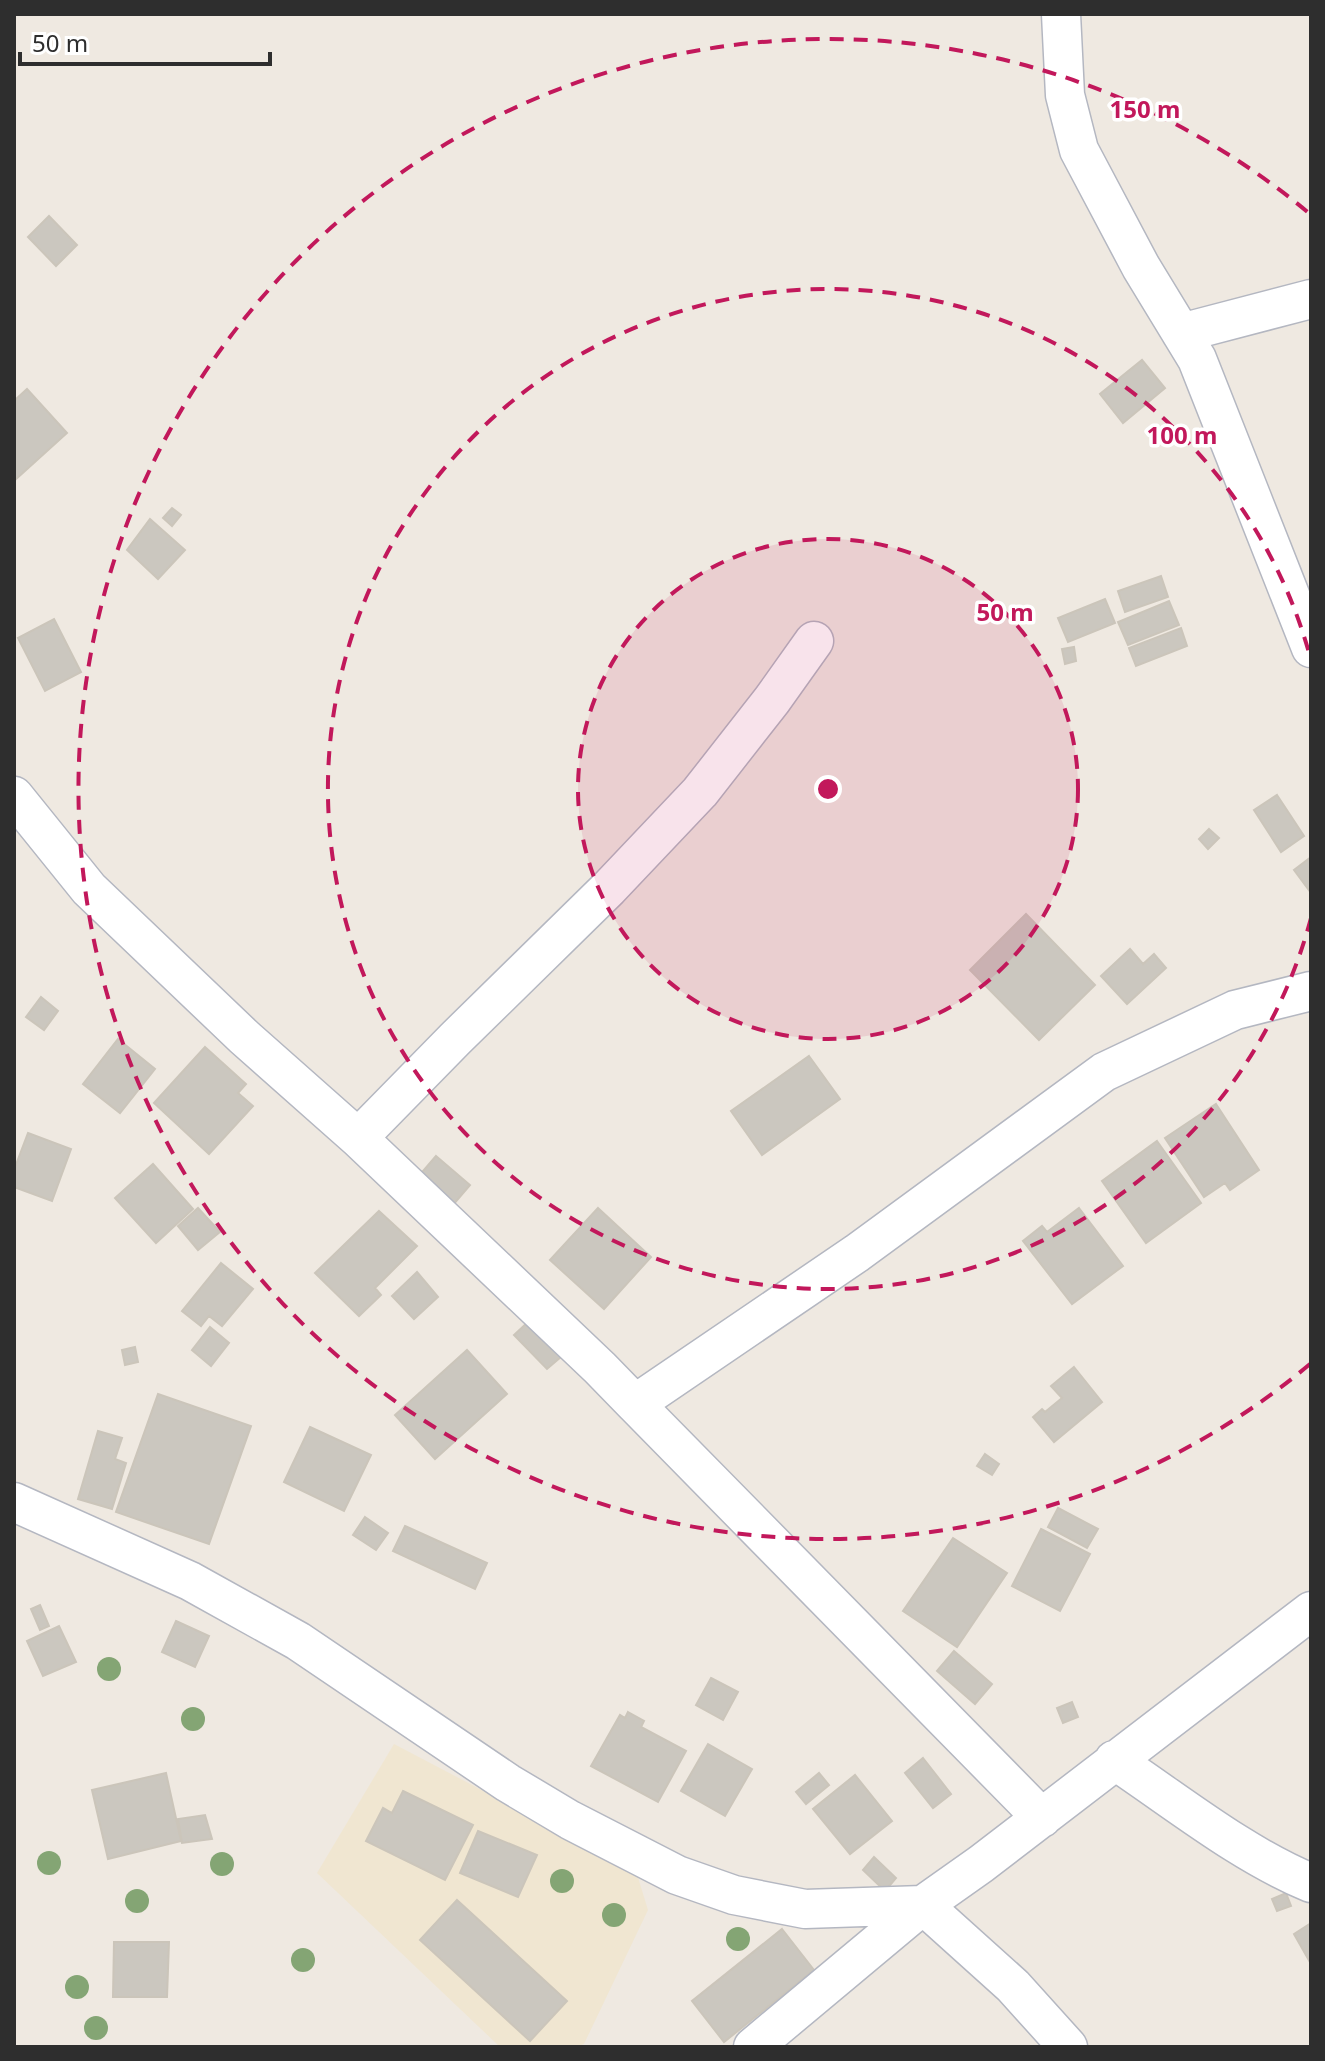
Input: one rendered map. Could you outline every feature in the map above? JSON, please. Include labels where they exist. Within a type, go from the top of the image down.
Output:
[{"type":"street","points":[[1061,14],[1065,95],[1079,150],[1141,267],[1197,359],[1311,648]]},
{"type":"street","points":[[1181,333],[1311,299]]},
{"type":"street","points":[[358,1138],[609,888],[700,792],[814,641]]},
{"type":"street","points":[[14,796],[89,889],[600,1368],[1042,1818]]},
{"type":"street","points":[[635,1404],[857,1253],[1104,1072],[1235,1010],[1311,991]]},
{"type":"street","points":[[14,1503],[190,1581],[285,1633],[520,1791],[677,1875],[734,1895],[805,1909],[923,1905],[1013,1986],[1068,2047]]},
{"type":"street","points":[[753,2047],[923,1905],[1042,1818],[1311,1611]]},
{"type":"street","points":[[1114,1760],[1242,1847],[1284,1872],[1311,1883]]},
{"type":"shaded area","points":[[394,1744],[636,1871],[648,1910],[584,2044],[577,2047],[500,2047],[317,1873]]},
{"type":"building","points":[[49,216],[77,245],[56,266],[28,237]]},
{"type":"building","points":[[1142,360],[1165,388],[1123,423],[1100,394]]},
{"type":"building","points":[[27,389],[67,433],[15,480],[14,401]]},
{"type":"building","points":[[172,508],[181,515],[172,526],[163,518]]},
{"type":"building","points":[[150,519],[185,550],[158,579],[127,550]]},
{"type":"building","points":[[1161,576],[1168,597],[1125,612],[1118,591]]},
{"type":"building","points":[[1105,599],[1115,623],[1068,642],[1058,618]]},
{"type":"building","points":[[1169,601],[1179,625],[1128,645],[1118,622]]},
{"type":"building","points":[[54,619],[81,672],[45,691],[18,638]]},
{"type":"building","points":[[1181,628],[1187,646],[1136,666],[1129,648]]},
{"type":"building","points":[[1074,647],[1076,661],[1065,664],[1062,649]]},
{"type":"building","points":[[1277,795],[1304,836],[1281,852],[1254,810]]},
{"type":"building","points":[[1209,829],[1219,838],[1208,849],[1199,839]]},
{"type":"building","points":[[1311,857],[1311,893],[1294,870]]},
{"type":"building","points":[[1026,914],[1095,985],[1039,1040],[970,970]]},
{"type":"building","points":[[1130,949],[1143,964],[1154,954],[1166,968],[1127,1004],[1101,976]]},
{"type":"building","points":[[41,997],[58,1011],[44,1030],[26,1017]]},
{"type":"building","points":[[118,1039],[155,1069],[120,1113],[83,1084]]},
{"type":"building","points":[[205,1047],[246,1084],[238,1093],[253,1106],[209,1154],[154,1103]]},
{"type":"building","points":[[809,1056],[840,1099],[762,1155],[731,1111]]},
{"type":"building","points":[[1216,1104],[1259,1170],[1230,1190],[1225,1183],[1204,1197],[1165,1138]]},
{"type":"building","points":[[28,1133],[71,1149],[52,1201],[14,1187],[14,1170]]},
{"type":"building","points":[[1157,1141],[1201,1203],[1146,1243],[1102,1181]]},
{"type":"building","points":[[436,1156],[470,1185],[452,1206],[418,1177]]},
{"type":"building","points":[[153,1164],[193,1209],[156,1243],[115,1198]]},
{"type":"building","points":[[198,1208],[220,1232],[198,1250],[178,1226]]},
{"type":"building","points":[[598,1208],[651,1257],[604,1309],[550,1260]]},
{"type":"building","points":[[1079,1208],[1123,1266],[1072,1304],[1023,1241],[1042,1226],[1047,1232]]},
{"type":"building","points":[[379,1211],[417,1246],[375,1288],[381,1295],[359,1316],[315,1273]]},
{"type":"building","points":[[221,1263],[253,1289],[222,1326],[209,1316],[201,1326],[182,1311]]},
{"type":"building","points":[[417,1272],[438,1297],[414,1319],[392,1296]]},
{"type":"building","points":[[528,1322],[561,1357],[547,1369],[514,1335]]},
{"type":"building","points":[[210,1327],[229,1343],[211,1366],[192,1350]]},
{"type":"building","points":[[135,1347],[138,1362],[125,1365],[122,1350]]},
{"type":"building","points":[[467,1350],[507,1394],[435,1459],[395,1415]]},
{"type":"building","points":[[1074,1367],[1102,1402],[1054,1442],[1033,1417],[1062,1398],[1051,1386]]},
{"type":"building","points":[[158,1394],[251,1426],[209,1544],[116,1512]]},
{"type":"building","points":[[310,1427],[371,1455],[344,1511],[284,1482]]},
{"type":"building","points":[[98,1431],[122,1438],[115,1459],[126,1463],[112,1509],[78,1499]]},
{"type":"building","points":[[985,1454],[999,1464],[992,1475],[977,1466]]},
{"type":"building","points":[[1058,1508],[1098,1529],[1087,1548],[1048,1527]]},
{"type":"building","points":[[365,1517],[388,1533],[376,1550],[353,1535]]},
{"type":"building","points":[[405,1526],[487,1563],[475,1589],[393,1551]]},
{"type":"building","points":[[1041,1529],[1090,1554],[1060,1611],[1012,1586]]},
{"type":"building","points":[[953,1538],[1007,1573],[957,1647],[903,1611]]},
{"type":"building","points":[[40,1605],[49,1626],[40,1630],[31,1609]]},
{"type":"building","points":[[176,1621],[209,1636],[195,1667],[162,1652]]},
{"type":"building","points":[[59,1626],[76,1662],[43,1676],[27,1641]]},
{"type":"building","points":[[954,1651],[992,1684],[975,1704],[937,1671]]},
{"type":"building","points":[[711,1678],[738,1692],[723,1720],[696,1705]]},
{"type":"building","points":[[1072,1702],[1078,1717],[1063,1723],[1057,1708]]},
{"type":"building","points":[[628,1712],[644,1721],[641,1727],[686,1751],[658,1802],[591,1766],[620,1715],[625,1718]]},
{"type":"building","points":[[708,1744],[752,1769],[725,1816],[681,1791]]},
{"type":"building","points":[[923,1758],[951,1794],[933,1808],[905,1773]]},
{"type":"building","points":[[166,1773],[181,1841],[108,1859],[92,1790]]},
{"type":"building","points":[[819,1773],[829,1785],[806,1804],[796,1792]]},
{"type":"building","points":[[855,1775],[892,1821],[850,1854],[813,1809]]},
{"type":"building","points":[[403,1791],[473,1825],[445,1880],[366,1841],[383,1808],[392,1813]]},
{"type":"building","points":[[205,1815],[212,1839],[182,1843],[178,1819]]},
{"type":"building","points":[[478,1831],[537,1855],[518,1897],[460,1873]]},
{"type":"building","points":[[874,1857],[896,1878],[885,1891],[863,1870]]},
{"type":"building","points":[[1286,1893],[1291,1906],[1277,1911],[1272,1899]]},
{"type":"building","points":[[457,1900],[567,2001],[530,2041],[420,1940]]},
{"type":"building","points":[[1311,1923],[1311,1964],[1294,1934]]},
{"type":"building","points":[[782,1929],[814,1970],[724,2042],[692,2001]]},
{"type":"building","points":[[114,1942],[169,1942],[167,1997],[113,1997]]}]
